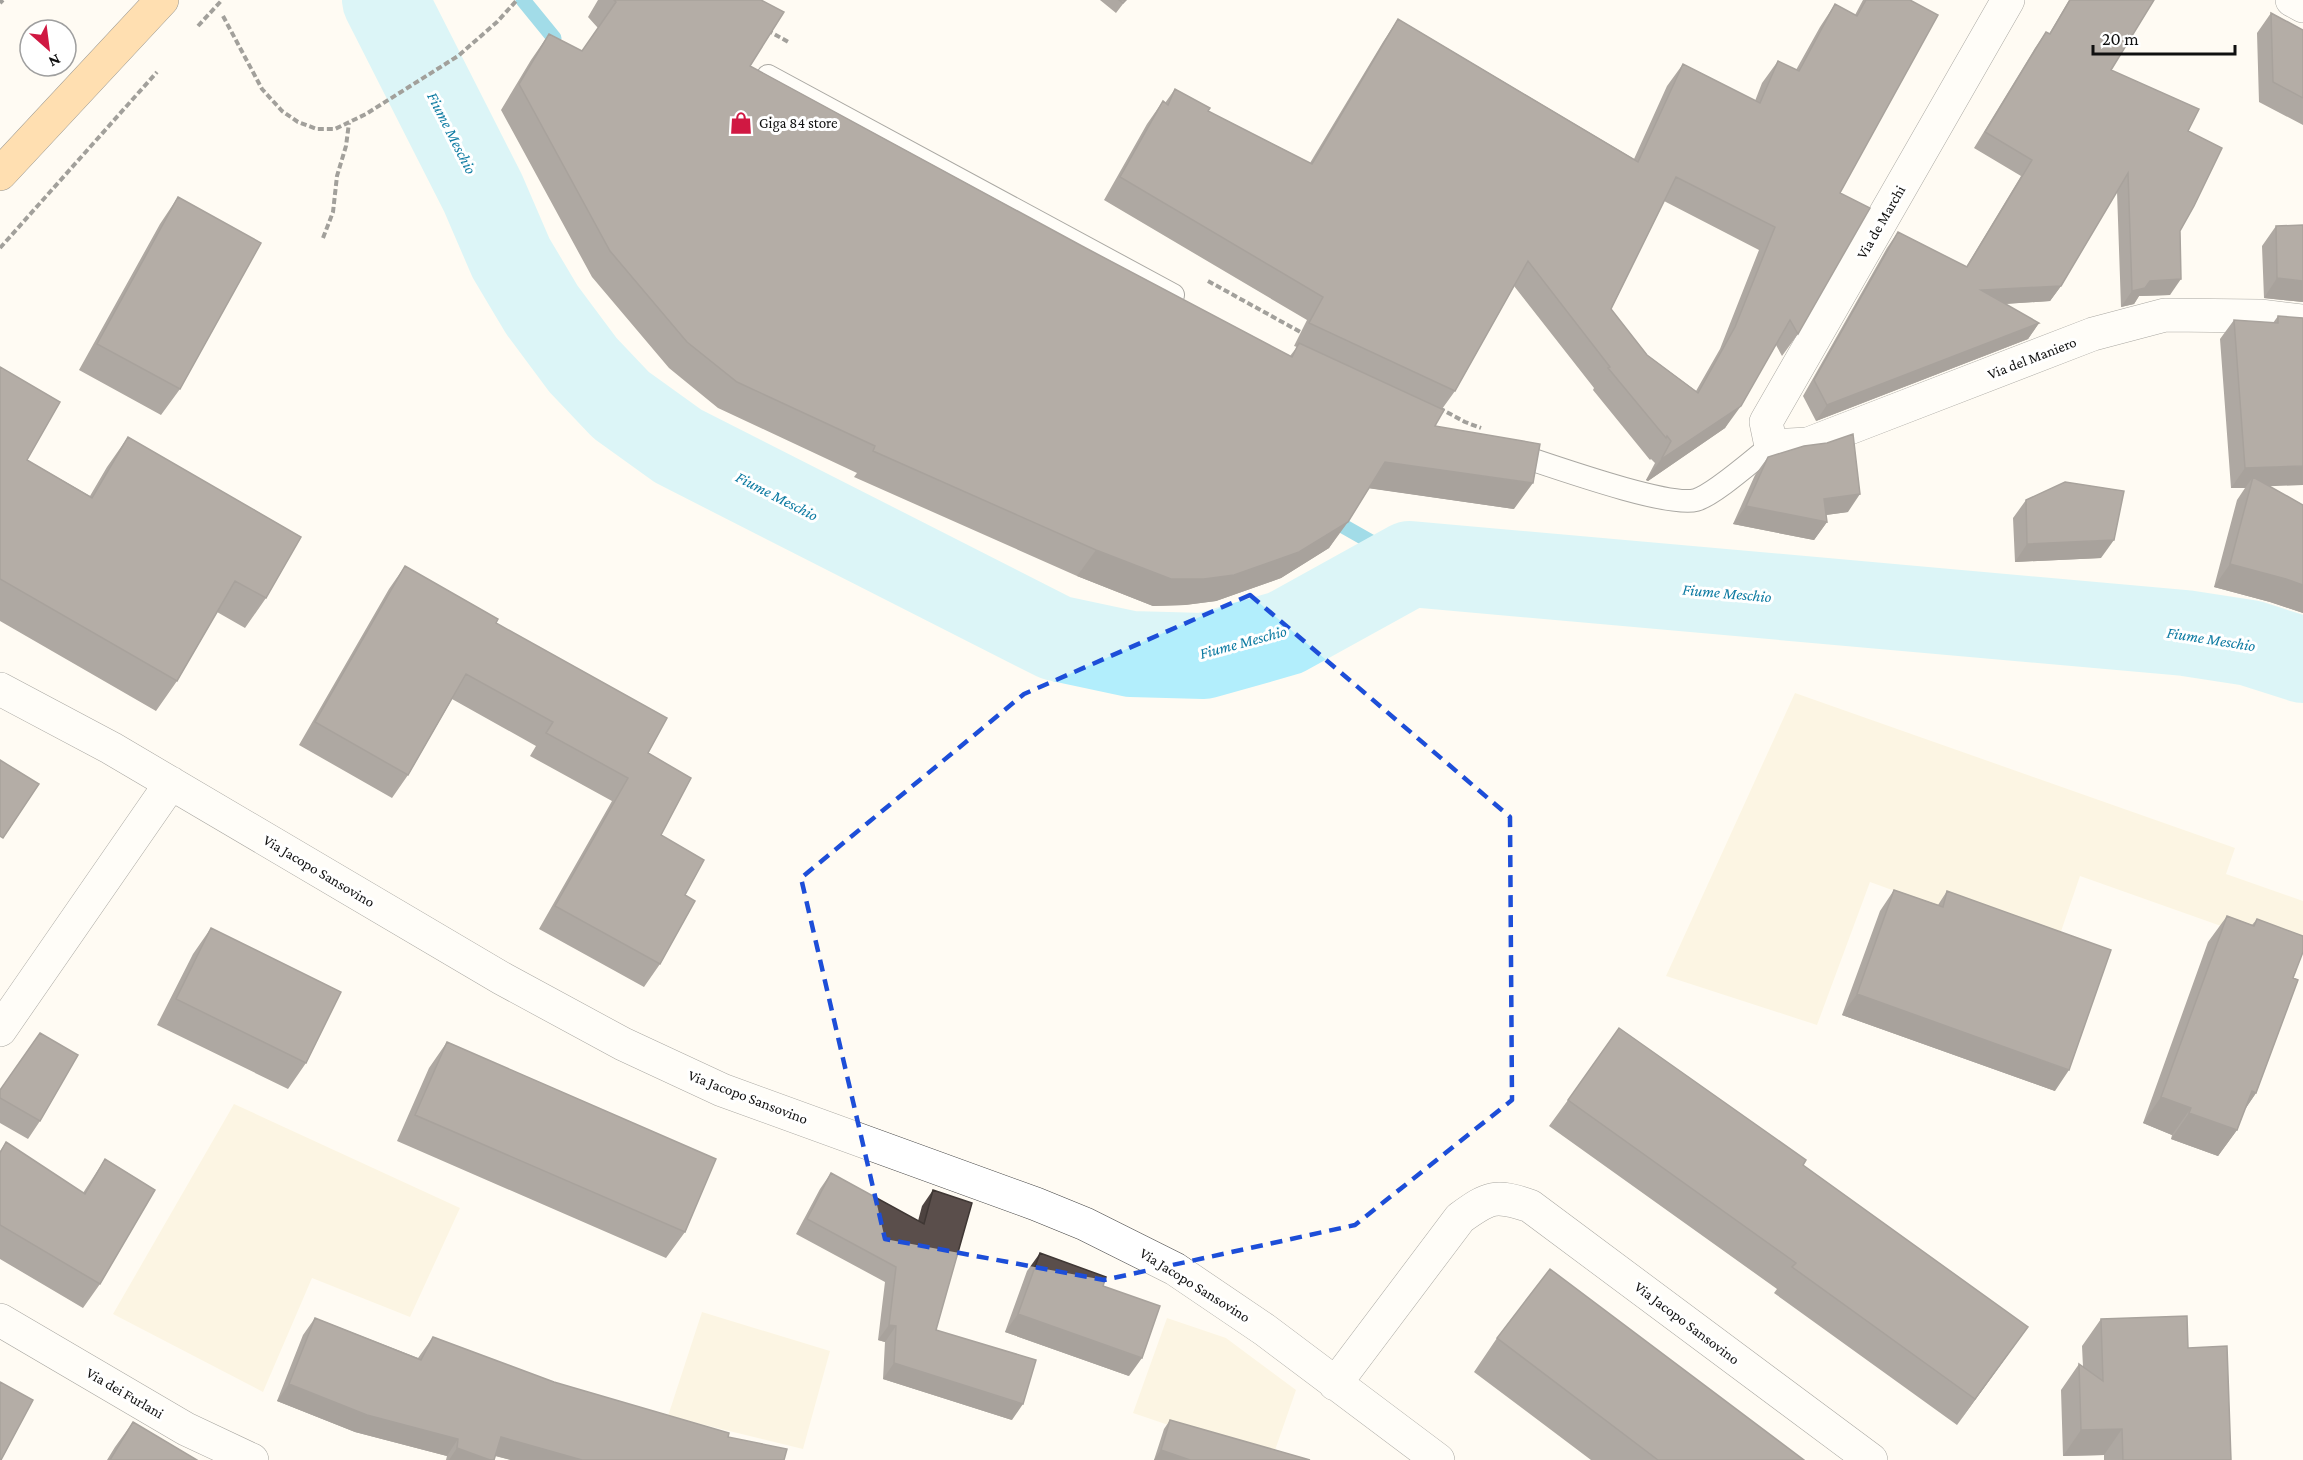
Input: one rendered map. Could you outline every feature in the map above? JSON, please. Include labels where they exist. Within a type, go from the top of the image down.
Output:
[{"type":"main road","points":[[0,174],[162,0]]},
{"type":"street","name":"Via de Marchi","points":[[1771,447],[1766,422],[2008,0]]},
{"type":"street","points":[[2292,0],[2303,6]]},
{"type":"street","name":"Via del Maniero","points":[[1771,447],[1808,444],[2093,334],[2165,315],[2260,316],[2303,321]]},
{"type":"street","name":"Via Jacopo Sansovino","points":[[0,689],[171,783],[503,979],[623,1044],[722,1090],[988,1186],[1085,1224],[1133,1246],[1175,1269],[1265,1329],[1438,1460]]},
{"type":"street","points":[[0,1030],[171,783]]},
{"type":"street","name":"Via Jacopo Sansovino","points":[[1335,1384],[1460,1218],[1483,1202],[1506,1198],[1530,1206],[1871,1460]]},
{"type":"street","name":"Via dei Furlani","points":[[0,1320],[186,1429],[252,1460]]},
{"type":"lane","points":[[768,75],[1192,306]]},
{"type":"lane","points":[[1489,438],[1654,497],[1694,501],[1708,494],[1771,447]]},
{"type":"path","points":[[0,3],[3,0]]},
{"type":"path","points":[[192,32],[222,0]]},
{"type":"path","points":[[223,16],[262,89],[282,111],[298,122],[317,129],[335,129],[366,114],[458,56],[497,22],[517,0]]},
{"type":"path","points":[[762,27],[792,44]]},
{"type":"path","points":[[0,248],[162,66]]},
{"type":"path","points":[[322,238],[333,212],[337,176],[346,146],[349,122]]},
{"type":"path","points":[[1200,276],[1312,338]]},
{"type":"path","points":[[1434,406],[1489,438]]},
{"type":"highlighted area","points":[[1250,595],[1510,817],[1512,1100],[1355,1225],[1104,1280],[885,1239],[801,878],[1024,694]]},
{"type":"shaded area","points":[[1795,693],[2235,848],[2226,874],[2303,901],[2303,955],[2080,876],[2055,949],[1870,882],[1817,1025],[1666,976]]},
{"type":"shaded area","points":[[234,1104],[460,1208],[410,1317],[312,1278],[263,1392],[113,1314]]},
{"type":"shaded area","points":[[702,1312],[830,1351],[803,1449],[668,1416]]},
{"type":"shaded area","points":[[1167,1318],[1226,1338],[1296,1390],[1274,1453],[1192,1433],[1133,1413]]},
{"type":"building","points":[[614,0],[761,0],[784,12],[750,66],[1292,357],[1299,343],[1444,410],[1435,426],[1540,444],[1533,483],[1385,462],[1348,522],[1299,552],[1234,575],[1204,579],[1171,579],[1096,550],[873,451],[875,446],[737,382],[687,342],[610,251],[519,84],[549,34],[582,51],[616,2]]},
{"type":"building","points":[[1866,0],[1910,0],[1938,15],[1840,193],[1870,208],[1798,334],[1790,320],[1741,406],[1663,458],[1671,441],[1667,436],[1666,438],[1608,368],[1610,367],[1528,261],[1455,391],[1309,323],[1323,297],[1120,177],[1163,101],[1168,105],[1175,89],[1210,108],[1208,111],[1312,164],[1398,19],[1638,162],[1683,64],[1760,103],[1778,61],[1799,71],[1835,4],[1857,16]],"holes":[[[1676,177],[1775,227],[1735,327],[1698,393],[1647,355],[1611,309]]]},
{"type":"building","points":[[2070,0],[2154,0],[2111,70],[2199,109],[2188,131],[2222,148],[2180,231],[2181,279],[2150,281],[2145,288],[2132,291],[2128,173],[2061,286],[1981,290],[2039,323],[1827,405],[1814,380],[1898,232],[1967,267],[2032,160],[1985,132],[2046,32],[2050,34]]},
{"type":"building","points":[[2271,13],[2303,30],[2303,98],[2273,82]]},
{"type":"building","points":[[178,197],[261,243],[180,389],[97,344]]},
{"type":"building","points":[[2303,225],[2303,281],[2277,278],[2276,226]]},
{"type":"building","points":[[2278,316],[2303,318],[2303,466],[2245,468],[2234,320],[2278,323]]},
{"type":"building","points":[[0,367],[60,402],[27,460],[92,498],[128,437],[301,537],[266,598],[235,581],[177,681],[0,579]]},
{"type":"building","points":[[1853,434],[1860,494],[1824,499],[1827,522],[1746,506],[1768,457],[1804,446],[1827,443]]},
{"type":"building","points":[[2253,477],[2303,505],[2303,585],[2230,564]]},
{"type":"building","points":[[2065,482],[2124,491],[2114,540],[2027,544],[2026,500]]},
{"type":"building","points":[[405,566],[498,619],[496,623],[667,718],[648,753],[691,778],[661,835],[704,860],[685,895],[695,901],[660,964],[555,906],[628,778],[546,733],[553,722],[466,674],[408,775],[315,722]]},
{"type":"building","points":[[0,760],[39,784],[3,838],[0,836]]},
{"type":"building","points":[[1894,890],[1943,907],[1947,891],[2111,950],[2069,1070],[1857,994]]},
{"type":"building","points":[[2227,916],[2254,926],[2257,919],[2303,936],[2303,952],[2293,978],[2298,980],[2256,1093],[2252,1091],[2237,1130],[2189,1113],[2191,1108],[2161,1097]]},
{"type":"building","points":[[211,928],[341,992],[306,1063],[176,999]]},
{"type":"building","points":[[1619,1028],[1806,1160],[1803,1165],[2028,1327],[1975,1399],[1792,1267],[1796,1263],[1568,1100]]},
{"type":"building","points":[[40,1033],[78,1055],[40,1121],[0,1098],[0,1090]]},
{"type":"building","points":[[447,1042],[716,1159],[685,1232],[415,1115]]},
{"type":"building","points":[[6,1142],[85,1194],[105,1159],[155,1190],[100,1284],[0,1225],[0,1153]]},
{"type":"building","points":[[831,1173],[924,1224],[933,1190],[972,1203],[936,1330],[1036,1360],[1023,1404],[894,1363],[896,1326],[889,1325],[896,1267],[807,1219]]},
{"type":"building","points":[[1040,1253],[1106,1277],[1103,1286],[1160,1306],[1142,1358],[1018,1314]]},
{"type":"building","points":[[1550,1269],[1804,1460],[1658,1460],[1497,1338]]},
{"type":"building","points":[[2187,1316],[2188,1348],[2227,1346],[2231,1460],[2123,1460],[2122,1429],[2081,1430],[2079,1364],[2103,1381],[2101,1319]]},
{"type":"building","points":[[315,1318],[421,1360],[433,1337],[554,1382],[729,1433],[728,1437],[787,1449],[784,1460],[582,1460],[501,1437],[494,1460],[490,1460],[457,1448],[458,1439],[367,1415],[289,1384]]},
{"type":"building","points":[[0,1382],[33,1400],[1,1460],[0,1460]]},
{"type":"building","points":[[1170,1420],[1310,1460],[1190,1460],[1161,1450]]},
{"type":"building","points":[[133,1422],[197,1460],[110,1460]]},
{"type":"waterway","name":"Fiume Meschio","points":[[385,0],[483,193],[511,258],[542,310],[583,365],[621,405],[678,446],[1056,638],[1131,654],[1204,656],[1285,633],[1410,564],[2185,633],[2250,643],[2303,660]]},
{"type":"waterway","points":[[523,0],[554,38]]},
{"type":"waterway","points":[[1343,526],[1410,564]]},
{"type":"place","name":"Giga 84 store","points":[[741,123]]}]
